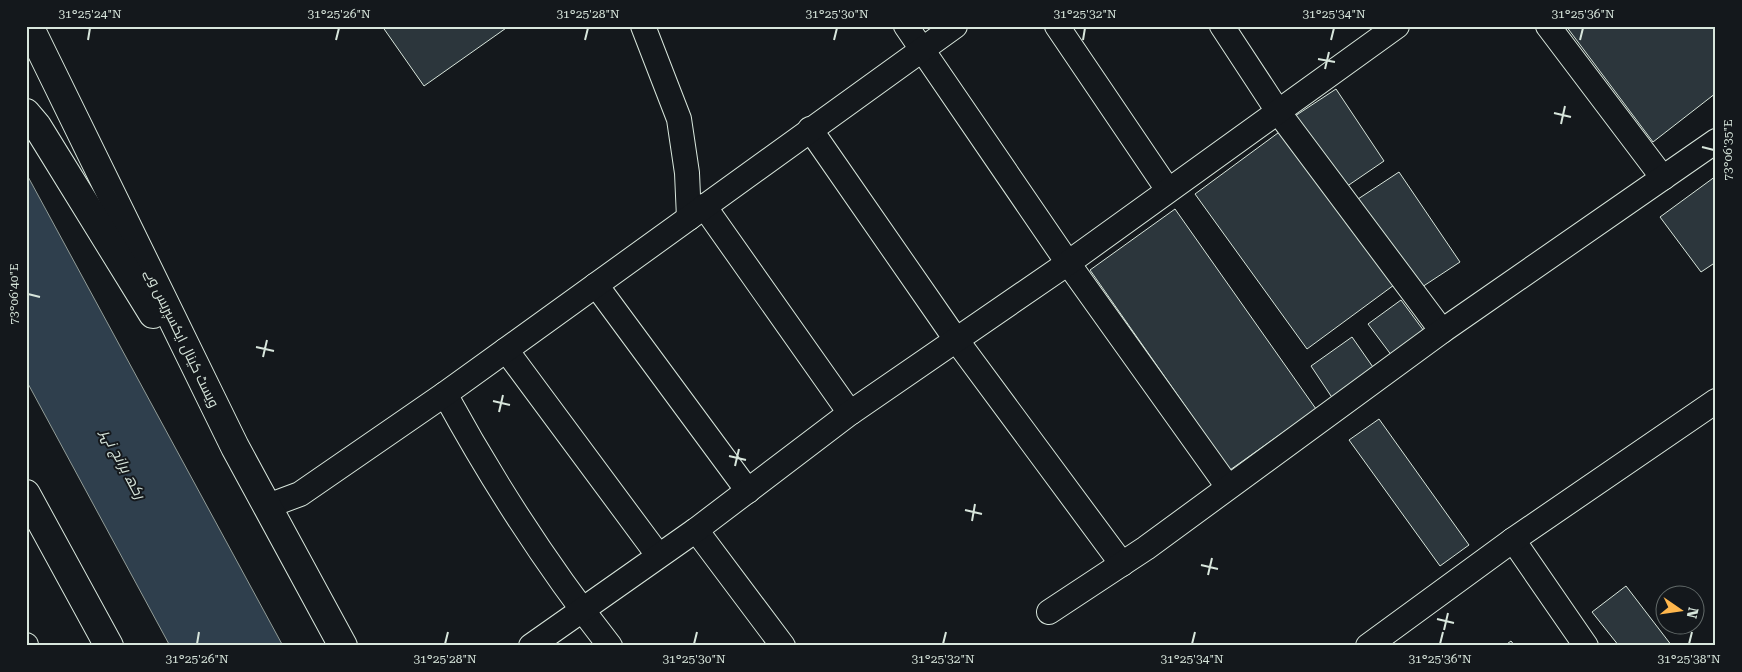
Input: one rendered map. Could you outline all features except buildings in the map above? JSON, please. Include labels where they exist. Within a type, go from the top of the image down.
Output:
[{"type":"main road","name":"ویسٹ کینال ایکسپریس وے","points":[[29,26],[235,447],[343,646]]},
{"type":"main road","points":[[26,113],[37,126],[235,447]]},
{"type":"main road","points":[[26,478],[61,558]]},
{"type":"main road","points":[[26,494],[110,646]]},
{"type":"street","points":[[643,26],[679,118],[686,173],[696,212],[850,413]]},
{"type":"street","points":[[906,26],[1068,263],[1228,487]]},
{"type":"street","points":[[268,506],[300,494],[445,394],[954,26]]},
{"type":"street","points":[[1057,26],[1168,190]]},
{"type":"street","points":[[1222,26],[1279,113],[1442,331]]},
{"type":"street","points":[[1548,26],[1663,178]]},
{"type":"street","points":[[531,646],[581,609],[696,530],[850,413],[957,341],[1279,113],[1390,28]]},
{"type":"street","points":[[810,129],[957,341],[1122,564]]},
{"type":"street","points":[[1049,612],[1122,564],[1442,331],[1716,141]]},
{"type":"street","points":[[596,285],[748,490]]},
{"type":"street","points":[[506,350],[658,555]]},
{"type":"street","points":[[445,394],[482,462],[581,609],[610,646]]},
{"type":"street","points":[[1368,646],[1513,540],[1716,401]]},
{"type":"street","points":[[696,530],[783,646]]},
{"type":"street","points":[[1513,540],[1586,646]]},
{"type":"water","name":"رکھ برانچ نہر","points":[[26,173],[283,646],[170,646],[26,380]]}]
